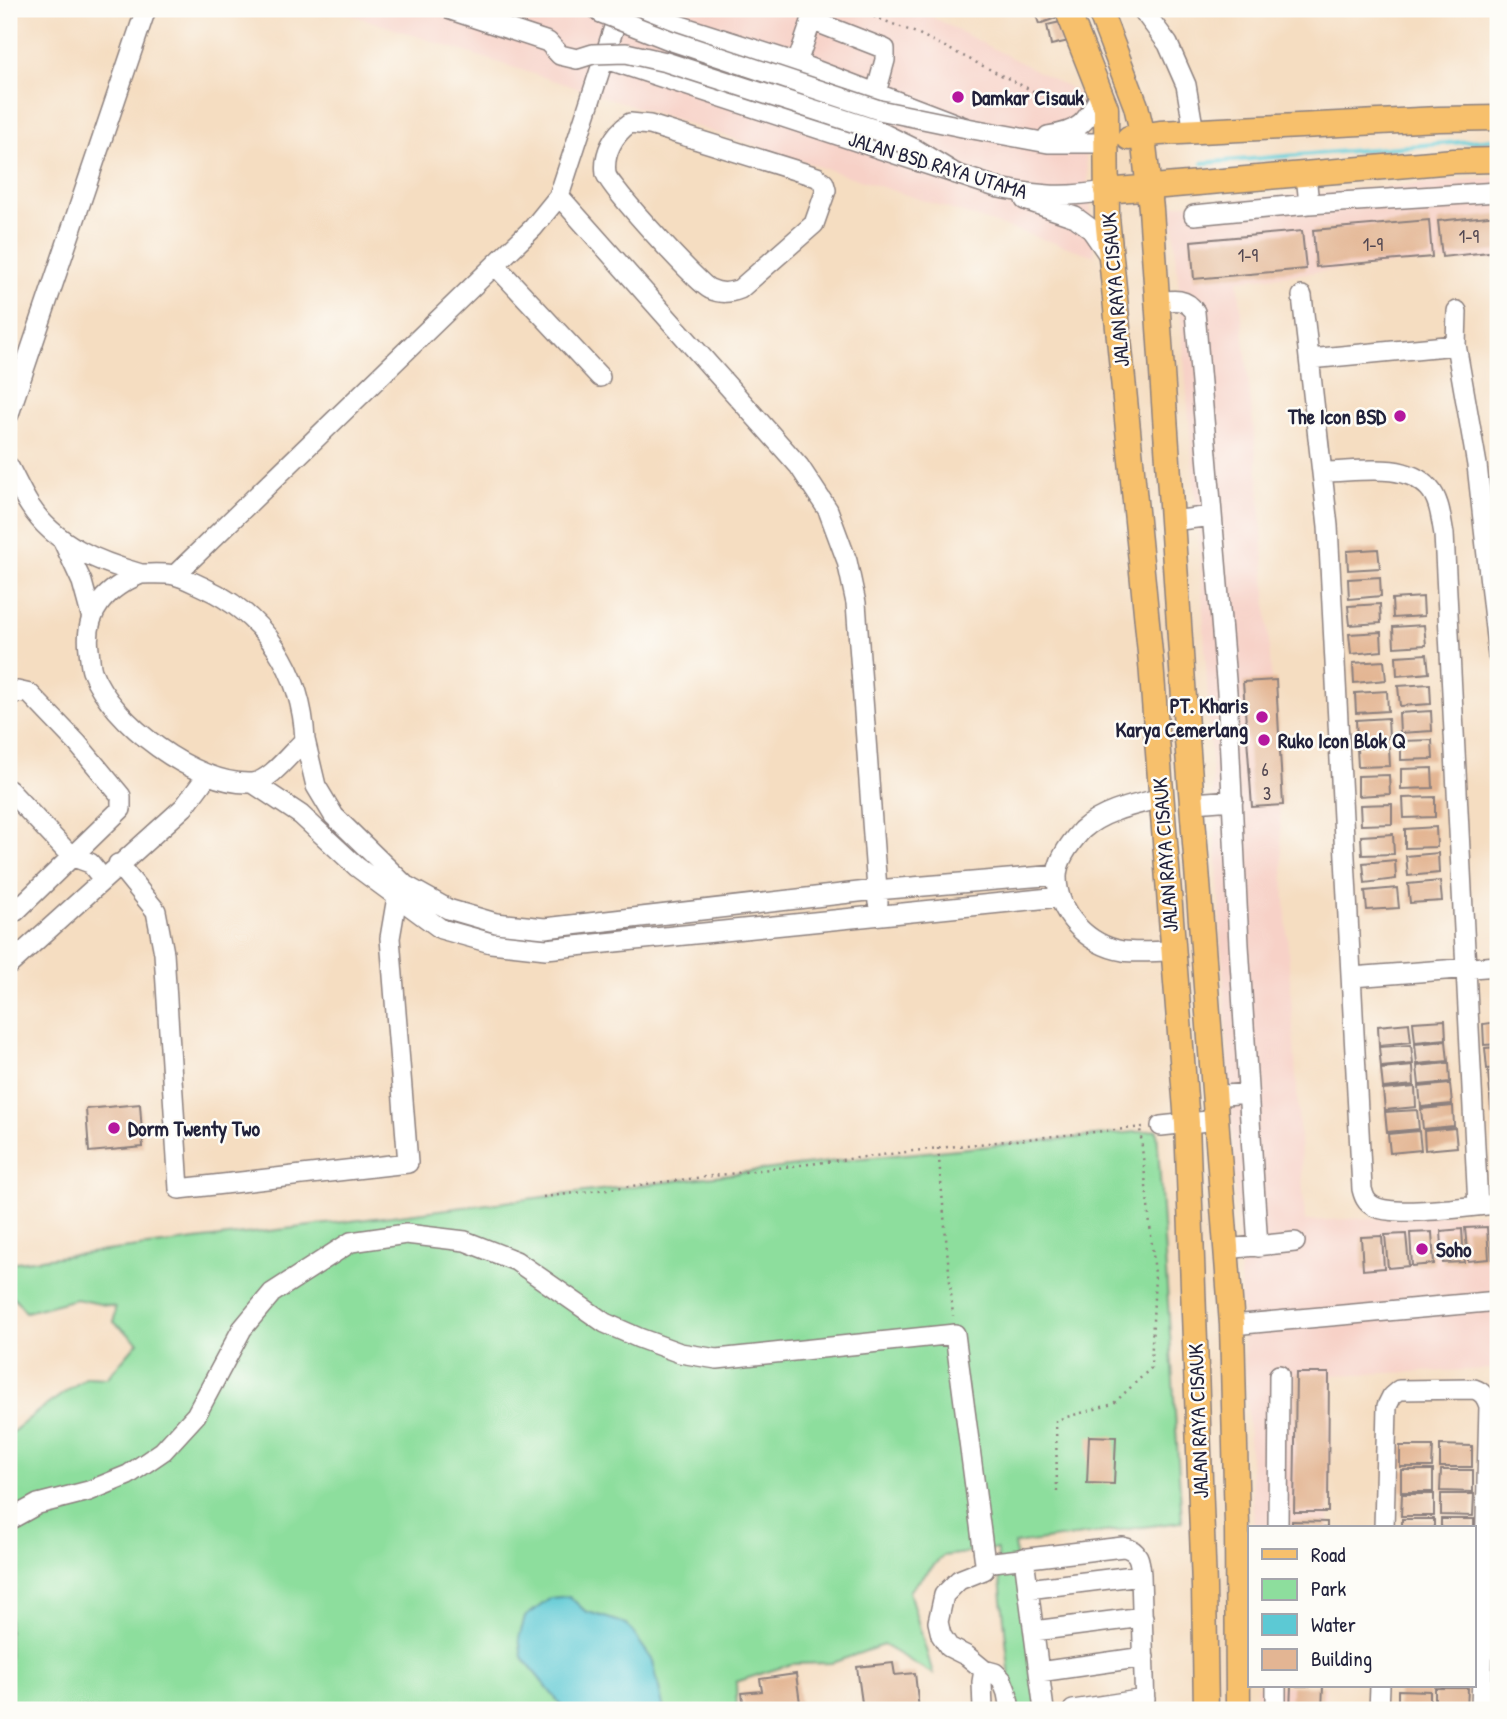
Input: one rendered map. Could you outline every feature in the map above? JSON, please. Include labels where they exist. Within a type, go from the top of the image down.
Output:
[{"type":"main road","name":"JALAN RAYA CISAUK","points":[[1067,9],[1098,100],[1106,108],[1106,191],[1111,258],[1150,650],[1186,1123],[1204,1587],[1206,1710]]},
{"type":"main road","name":"JALAN RAYA CISAUK","points":[[1099,9],[1136,106],[1143,136],[1148,186],[1231,1325],[1237,1526],[1238,1710]]},
{"type":"main road","points":[[1126,78],[1159,116],[1172,122],[1217,131]]},
{"type":"main road","points":[[1108,142],[1143,136],[1217,131],[1498,118]]},
{"type":"main road","name":"JALAN BSD RAYA UTAMA","points":[[1106,191],[1454,161],[1498,160]]},
{"type":"street","points":[[9,414],[146,9]]},
{"type":"street","points":[[438,9],[598,56]]},
{"type":"street","name":"JALAN BSD RAYA UTAMA","points":[[448,9],[548,42],[560,55],[577,59],[626,53],[666,62],[874,129],[915,149],[956,174],[999,188],[1039,196],[1071,197],[1106,191]]},
{"type":"street","points":[[628,9],[797,63],[967,128]]},
{"type":"street","points":[[1142,9],[1168,44],[1186,85],[1193,126]]},
{"type":"street","points":[[175,575],[533,228],[559,196],[606,30],[606,10],[672,41],[879,110],[1060,144],[1108,142]]},
{"type":"street","points":[[797,63],[809,12],[885,49],[885,60],[876,93]]},
{"type":"street","points":[[1026,139],[1069,133],[1089,118],[1098,100]]},
{"type":"street","points":[[630,123],[650,125],[817,177],[824,183],[826,190],[814,224],[740,289],[727,294],[707,288],[625,200],[607,177],[609,148],[618,131],[630,123]]},
{"type":"street","points":[[578,134],[609,148]]},
{"type":"street","points":[[1306,175],[1309,204]]},
{"type":"street","points":[[999,188],[1043,208],[1075,218],[1090,228],[1111,258]]},
{"type":"street","points":[[1194,215],[1309,204],[1498,192]]},
{"type":"street","points":[[559,196],[799,466],[828,510],[848,561],[856,603],[879,914]]},
{"type":"street","points":[[495,265],[600,377]]},
{"type":"street","points":[[1303,296],[1324,472],[1364,1199],[1374,1207],[1391,1212],[1498,1204]]},
{"type":"street","points":[[1157,302],[1180,300],[1192,306],[1195,312],[1227,692],[1258,1247]]},
{"type":"street","points":[[1457,312],[1457,345],[1476,464],[1498,656]]},
{"type":"street","points":[[1310,359],[1457,345]]},
{"type":"street","points":[[9,467],[31,508],[63,541],[102,562],[141,574],[175,575],[215,593],[248,614],[275,645],[291,673],[304,719],[305,740],[316,786],[334,817],[405,885],[448,909],[496,923],[545,928],[876,890],[1057,875]]},
{"type":"street","points":[[1324,472],[1387,471],[1408,474],[1429,488],[1440,510],[1444,534],[1478,1206]]},
{"type":"street","points":[[1172,521],[1212,516]]},
{"type":"street","points":[[63,541],[82,582],[91,615],[87,635],[92,670],[107,698],[156,746],[190,768],[207,776],[253,783],[301,815],[357,867],[441,929],[491,943],[546,949],[1060,897]]},
{"type":"street","points":[[91,615],[119,583],[141,574]]},
{"type":"street","points":[[9,697],[17,691],[30,694],[121,796],[121,809],[16,911],[9,913]]},
{"type":"street","points":[[253,783],[274,772],[305,740]]},
{"type":"street","points":[[9,965],[184,807],[207,776]]},
{"type":"street","points":[[9,790],[71,856],[90,863],[97,884]]},
{"type":"street","points":[[1162,799],[1133,805],[1103,816],[1083,830],[1064,853],[1057,875],[1060,897],[1073,924],[1094,941],[1123,951],[1172,951]]},
{"type":"street","points":[[1194,803],[1233,800]]},
{"type":"street","points":[[118,864],[152,904],[160,921],[179,1189],[408,1163],[390,938],[397,897]]},
{"type":"street","points":[[1352,977],[1498,966]]},
{"type":"street","points":[[1161,1126],[1186,1123],[1248,1093]]},
{"type":"street","points":[[9,1520],[38,1504],[89,1491],[128,1475],[163,1451],[195,1415],[242,1329],[272,1293],[351,1242],[406,1234],[465,1241],[516,1261],[605,1323],[680,1353],[717,1359],[955,1334],[985,1563],[984,1570],[959,1580],[944,1595],[939,1622],[941,1635],[949,1647],[967,1656],[984,1670],[995,1673],[1002,1680],[1010,1710]]},
{"type":"street","points":[[1226,1250],[1295,1242]]},
{"type":"street","points":[[1231,1325],[1498,1301]]},
{"type":"street","points":[[1278,1526],[1279,1375]]},
{"type":"street","points":[[1384,1526],[1387,1406],[1392,1395],[1399,1390],[1480,1391],[1489,1406],[1491,1592],[1482,1710]]},
{"type":"street","points":[[985,1563],[1123,1547],[1131,1548],[1138,1554],[1145,1705],[1073,1710]]},
{"type":"street","points":[[1024,1558],[1044,1710]]},
{"type":"street","points":[[1028,1589],[1141,1575]]},
{"type":"street","points":[[1034,1631],[1143,1617]]},
{"type":"street","points":[[1039,1672],[1144,1657]]},
{"type":"street","points":[[983,1710],[981,1698],[984,1670]]},
{"type":"street","points":[[1276,1688],[1276,1710]]},
{"type":"street","points":[[1379,1710],[1380,1688]]},
{"type":"path","points":[[854,9],[919,34],[1061,105],[1098,100]]},
{"type":"path","points":[[543,1197],[938,1148],[1161,1126]]},
{"type":"path","points":[[1057,1492],[1056,1420],[1113,1404],[1151,1368],[1155,1274],[1140,1128]]},
{"type":"path","points":[[938,1148],[955,1334]]},
{"type":"shaded area","points":[[333,9],[938,9],[932,17],[1080,93],[1095,256]]},
{"type":"shaded area","points":[[1498,177],[1498,259],[1395,264],[1238,280],[1259,482],[1305,1221],[1498,1212],[1498,1369],[1332,1375],[1329,1526],[1254,1526],[1200,558],[1172,205]]},
{"type":"shaded area","points":[[1257,1688],[1326,1688],[1326,1710],[1256,1710]]},
{"type":"green space","points":[[1157,1130],[1182,1522],[1014,1544],[1038,1710],[1013,1710],[997,1549],[943,1556],[909,1591],[933,1674],[883,1645],[832,1663],[791,1664],[736,1682],[737,1710],[9,1710],[9,1435],[87,1377],[107,1378],[138,1342],[114,1322],[115,1307],[76,1299],[26,1312],[9,1291],[9,1263],[853,1159]]},
{"type":"water","points":[[569,1596],[585,1611],[627,1624],[653,1661],[664,1710],[565,1710],[522,1657],[519,1638],[525,1617],[551,1598]]},
{"type":"building","points":[[1034,9],[1063,9],[1065,15],[1039,24]]},
{"type":"building","points":[[1065,21],[1069,41],[1051,45],[1047,25]]},
{"type":"building","points":[[1498,215],[1498,251],[1442,257],[1438,221]]},
{"type":"building","points":[[1429,220],[1432,257],[1316,267],[1313,230]]},
{"type":"building","points":[[1302,231],[1306,269],[1194,279],[1191,241]]},
{"type":"building","points":[[1378,549],[1380,568],[1348,570],[1347,551]]},
{"type":"building","points":[[1380,577],[1381,596],[1349,599],[1348,579]]},
{"type":"building","points":[[1423,597],[1424,616],[1393,618],[1392,599]]},
{"type":"building","points":[[1380,604],[1381,623],[1350,625],[1348,606]]},
{"type":"building","points":[[1424,625],[1426,645],[1394,647],[1393,627]]},
{"type":"building","points":[[1381,632],[1382,651],[1351,654],[1349,634]]},
{"type":"building","points":[[1427,654],[1429,673],[1397,676],[1396,656]]},
{"type":"building","points":[[1384,661],[1386,680],[1354,683],[1353,663]]},
{"type":"building","name":"Ruko Icon Blok Q","points":[[1276,680],[1283,805],[1252,807],[1243,682]]},
{"type":"building","points":[[1430,684],[1431,704],[1400,706],[1398,686]]},
{"type":"building","points":[[1387,691],[1388,711],[1356,713],[1355,693]]},
{"type":"building","points":[[1431,711],[1432,731],[1400,733],[1399,713]]},
{"type":"building","points":[[1388,718],[1389,738],[1357,740],[1356,720]]},
{"type":"building","points":[[1432,740],[1433,759],[1401,760],[1401,741]]},
{"type":"building","points":[[1389,747],[1390,766],[1358,767],[1357,748]]},
{"type":"building","points":[[1432,768],[1433,788],[1401,789],[1401,769]]},
{"type":"building","points":[[1389,775],[1390,794],[1358,796],[1358,776]]},
{"type":"building","points":[[1435,797],[1435,817],[1404,818],[1403,798]]},
{"type":"building","points":[[1392,804],[1392,824],[1361,825],[1360,805]]},
{"type":"building","points":[[1436,827],[1437,847],[1405,848],[1405,829]]},
{"type":"building","points":[[1393,834],[1394,854],[1362,855],[1361,836]]},
{"type":"building","points":[[1438,853],[1439,873],[1408,876],[1406,856]]},
{"type":"building","points":[[1395,860],[1396,879],[1365,883],[1363,863]]},
{"type":"building","points":[[1440,881],[1442,901],[1410,903],[1408,884]]},
{"type":"building","points":[[1397,888],[1399,908],[1367,910],[1365,891]]},
{"type":"building","points":[[1445,1020],[1446,1039],[1415,1042],[1413,1022]]},
{"type":"building","points":[[1498,1022],[1498,1044],[1484,1045],[1483,1024]]},
{"type":"building","points":[[1409,1023],[1411,1042],[1379,1045],[1378,1026]]},
{"type":"building","points":[[1446,1041],[1448,1061],[1417,1064],[1415,1044]]},
{"type":"building","points":[[1411,1045],[1413,1064],[1381,1067],[1379,1047]]},
{"type":"building","points":[[1498,1047],[1498,1068],[1487,1069],[1485,1048]]},
{"type":"building","points":[[1449,1063],[1450,1082],[1419,1085],[1417,1066]]},
{"type":"building","points":[[1413,1066],[1414,1085],[1383,1088],[1381,1069]]},
{"type":"building","points":[[1498,1071],[1498,1092],[1490,1093],[1488,1072]]},
{"type":"building","points":[[1450,1084],[1452,1104],[1421,1107],[1419,1087]]},
{"type":"building","points":[[1415,1087],[1416,1107],[1385,1110],[1383,1090]]},
{"type":"building","points":[[1490,1096],[1498,1096],[1498,1117],[1492,1118]]},
{"type":"building","name":"Dorm Twenty Two","points":[[140,1104],[143,1147],[89,1152],[86,1109]]},
{"type":"building","points":[[1453,1106],[1454,1126],[1423,1129],[1421,1109]]},
{"type":"building","points":[[1417,1110],[1419,1129],[1387,1132],[1385,1112]]},
{"type":"building","points":[[1493,1121],[1498,1121],[1498,1142],[1495,1143]]},
{"type":"building","points":[[1455,1128],[1457,1147],[1425,1150],[1424,1131]]},
{"type":"building","points":[[1419,1131],[1421,1150],[1390,1153],[1388,1134]]},
{"type":"building","name":"Soho","points":[[1490,1226],[1498,1226],[1498,1259],[1492,1259]]},
{"type":"building","name":"Soho","points":[[1487,1227],[1489,1259],[1468,1261],[1465,1228]]},
{"type":"building","name":"Soho","points":[[1462,1229],[1464,1262],[1443,1263],[1441,1231]]},
{"type":"building","name":"Soho","points":[[1432,1232],[1434,1264],[1412,1266],[1410,1233]]},
{"type":"building","name":"Soho","points":[[1406,1234],[1409,1266],[1388,1268],[1385,1235]]},
{"type":"building","name":"Soho","points":[[1382,1236],[1384,1268],[1363,1270],[1361,1237]]},
{"type":"building","points":[[1296,1373],[1329,1373],[1328,1512],[1294,1512]]},
{"type":"building","points":[[1089,1436],[1116,1437],[1114,1484],[1087,1483]]},
{"type":"building","points":[[1440,1445],[1472,1446],[1472,1467],[1440,1467]]},
{"type":"building","points":[[1400,1446],[1433,1446],[1432,1467],[1400,1467]]},
{"type":"building","points":[[1401,1470],[1433,1470],[1433,1492],[1401,1492]]},
{"type":"building","points":[[1441,1470],[1473,1470],[1473,1492],[1440,1491]]},
{"type":"building","points":[[1402,1494],[1434,1494],[1434,1516],[1401,1516]]},
{"type":"building","points":[[1441,1494],[1474,1494],[1473,1516],[1441,1515]]},
{"type":"building","points":[[1402,1519],[1434,1519],[1434,1526],[1402,1526]]},
{"type":"building","points":[[1441,1519],[1474,1519],[1474,1526],[1441,1526]]},
{"type":"building","points":[[1292,1521],[1327,1522],[1327,1526],[1292,1526]]},
{"type":"building","points":[[893,1663],[895,1675],[915,1673],[919,1710],[863,1710],[857,1667]]},
{"type":"building","points":[[796,1674],[801,1710],[744,1710],[742,1693],[762,1691],[760,1679]]},
{"type":"building","points":[[1291,1688],[1323,1688],[1322,1710],[1290,1710]]},
{"type":"building","points":[[1435,1688],[1468,1688],[1467,1710],[1435,1709]]},
{"type":"building","points":[[1398,1690],[1430,1691],[1430,1710],[1398,1710]]},
{"type":"waterway","points":[[1203,163],[1498,139]]},
{"type":"place","name":"Damkar Cisauk","points":[[958,97]]},
{"type":"place","name":"The Icon BSD","points":[[1400,416]]},
{"type":"place","name":"PT. Kharis Karya Cemerlang","points":[[1262,717]]},
{"type":"place","name":"Ruko Icon Blok Q","points":[[1264,740]]},
{"type":"place","name":"Dorm Twenty Two","points":[[114,1128]]},
{"type":"place","name":"Soho","points":[[1422,1249]]}]
